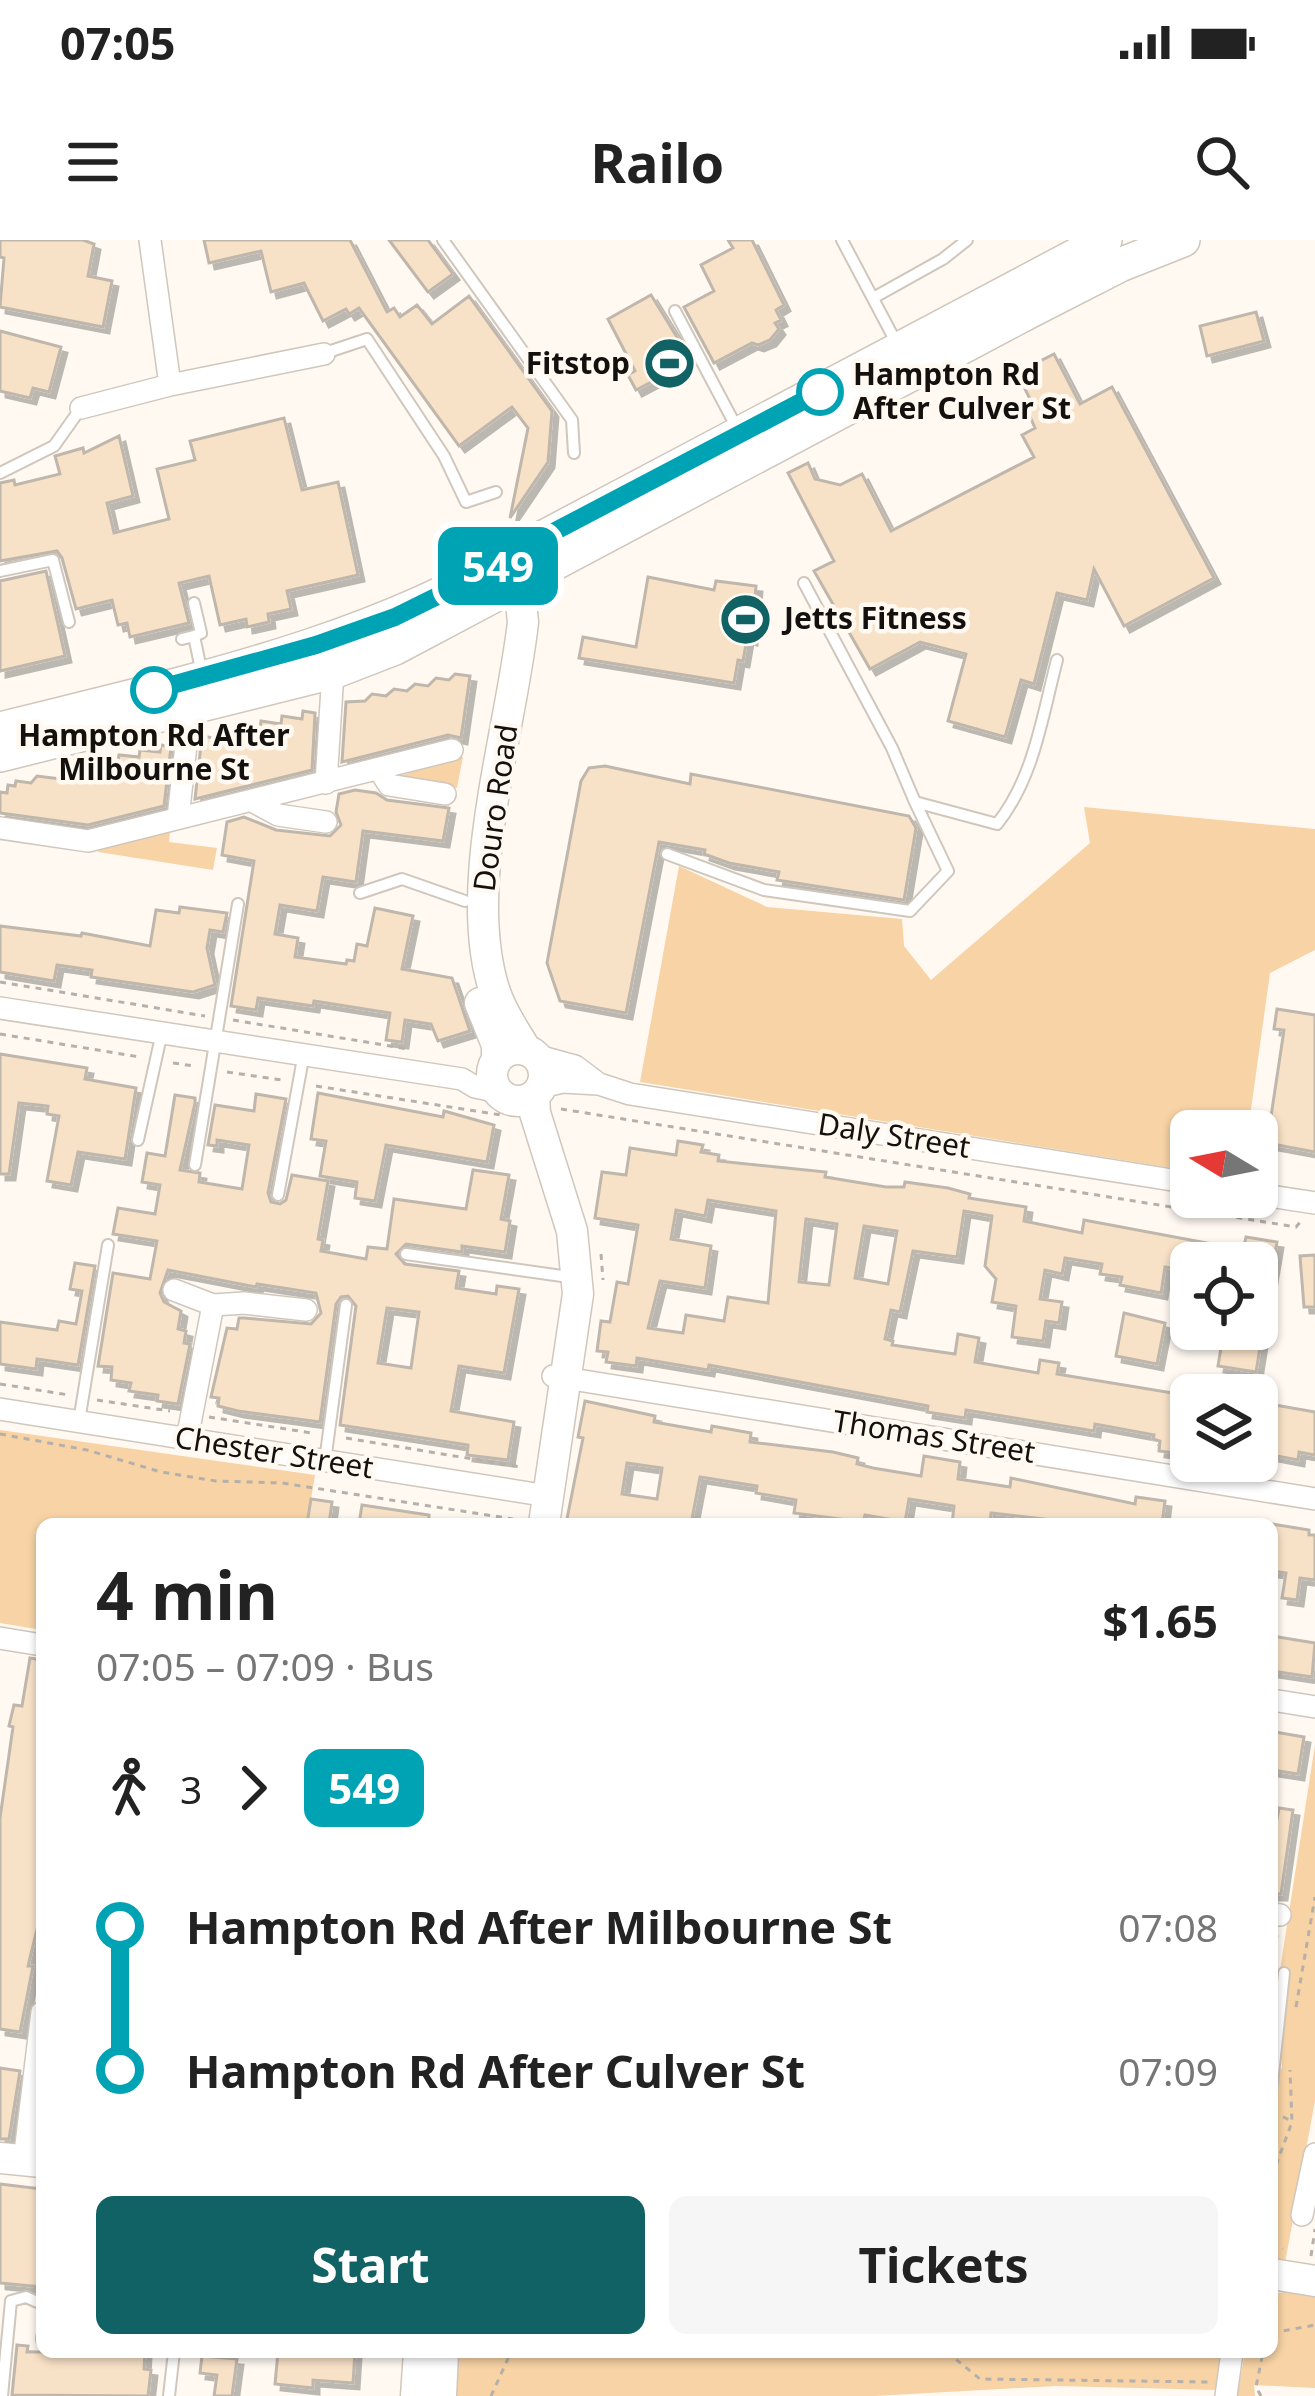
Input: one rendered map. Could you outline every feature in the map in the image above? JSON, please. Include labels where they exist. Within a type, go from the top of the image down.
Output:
[{"type":"main road","points":[[0,729],[333,672],[395,648],[502,578],[906,361],[1105,240]]},
{"type":"main road","points":[[1069,262],[1183,240]]},
{"type":"main road","points":[[0,755],[196,693],[502,578],[560,528],[740,434],[906,361]]},
{"type":"street","points":[[150,240],[170,385]]},
{"type":"street","points":[[81,408],[323,354]]},
{"type":"street","name":"Douro Road","points":[[502,578],[503,655],[467,865],[471,973],[497,1045],[535,1113],[572,1232],[578,1294],[532,1504]]},
{"type":"street","name":"Douro Road","points":[[502,578],[521,642],[484,872],[482,915],[494,991],[559,1245],[559,1377]]},
{"type":"street","points":[[326,783],[333,672]]},
{"type":"street","points":[[178,818],[196,693]]},
{"type":"street","points":[[0,827],[88,841],[452,750]]},
{"type":"street","points":[[380,771],[389,785],[445,794]]},
{"type":"street","points":[[252,801],[278,815],[326,822]]},
{"type":"street","name":"Daly Street","points":[[0,1008],[462,1079],[599,1084],[643,1096],[1170,1180]]},
{"type":"street","name":"Daly Street","points":[[519,1083],[575,1066],[599,1084]]},
{"type":"street","points":[[1278,1200],[1310,1210]]},
{"type":"street","points":[[175,1290],[213,1305],[244,1303],[306,1310]]},
{"type":"street","points":[[187,1439],[213,1305]]},
{"type":"street","name":"Thomas Street","points":[[559,1377],[1315,1499]]},
{"type":"street","name":"Chester Street","points":[[0,1409],[325,1461],[532,1504]]},
{"type":"street","points":[[0,1638],[36,1644]]},
{"type":"street","points":[[1278,1701],[1315,1707]]},
{"type":"street","points":[[22,2154],[36,2055]]},
{"type":"street","points":[[1309,2221],[1315,2154]]},
{"type":"street","points":[[416,2396],[419,2358]]},
{"type":"street","points":[[441,2396],[443,2358]]},
{"type":"street","points":[[1227,2389],[1231,2358]]},
{"type":"lane","points":[[443,240],[572,420],[574,453]]},
{"type":"lane","points":[[842,240],[906,361]]},
{"type":"lane","points":[[873,298],[967,240]]},
{"type":"lane","points":[[675,311],[740,434]]},
{"type":"lane","points":[[323,354],[367,339],[444,456],[466,502],[496,492]]},
{"type":"lane","points":[[0,473],[55,446],[81,408]]},
{"type":"lane","points":[[0,572],[53,560],[68,622]]},
{"type":"lane","points":[[667,854],[764,890],[910,911],[948,871],[892,748],[805,583]]},
{"type":"lane","points":[[194,603],[201,633],[188,638],[196,693]]},
{"type":"lane","points":[[915,802],[997,824],[1026,777],[1057,660]]},
{"type":"lane","points":[[360,893],[402,879],[465,902]]},
{"type":"lane","points":[[195,1165],[238,904]]},
{"type":"lane","points":[[138,1140],[162,1032]]},
{"type":"lane","points":[[278,1195],[304,1053]]},
{"type":"lane","points":[[79,1421],[108,1245]]},
{"type":"lane","points":[[406,1255],[562,1276]]},
{"type":"lane","points":[[325,1461],[346,1305]]},
{"type":"lane","points":[[1278,2028],[1284,1973]]},
{"type":"lane","points":[[2,2396],[11,2301],[26,2297],[36,2301]]},
{"type":"lane","points":[[169,2396],[173,2358]]},
{"type":"path","points":[[0,982],[15,985]]},
{"type":"path","points":[[0,1034],[298,1083],[519,1083],[1296,1227],[1310,1210]]},
{"type":"path","points":[[600,1251],[601,1288]]},
{"type":"path","points":[[0,1384],[327,1436],[532,1504]]},
{"type":"path","points":[[0,1435],[216,1480],[532,1504]]},
{"type":"path","points":[[1294,2015],[1305,1975],[1315,1897]]},
{"type":"path","points":[[1278,1970],[1314,1975]]},
{"type":"path","points":[[1278,2160],[1292,2122],[1289,2058]]},
{"type":"path","points":[[1278,2115],[1292,2122]]},
{"type":"path","points":[[1292,2273],[1309,2221]]},
{"type":"path","points":[[1278,2245],[1292,2273]]},
{"type":"path","points":[[1278,2332],[1315,2325]]},
{"type":"path","points":[[491,2396],[508,2358]]},
{"type":"path","points":[[954,2358],[980,2379],[1094,2380],[1227,2389]]},
{"type":"path","points":[[1261,2396],[1256,2387],[1262,2358]]},
{"type":"shaded area","points":[[463,757],[457,788],[394,778]]},
{"type":"shaded area","points":[[1084,807],[1315,829],[1315,950],[1270,973],[1251,1110],[1170,1110],[1170,1168],[640,1082],[679,866],[767,907],[902,919],[904,946],[931,980],[1090,843]]},
{"type":"shaded area","points":[[170,832],[169,842],[217,848],[213,870],[98,852],[101,848]]},
{"type":"shaded area","points":[[0,1430],[315,1475],[308,1518],[36,1518],[36,1629],[0,1623]]},
{"type":"shaded area","points":[[1315,1745],[1315,2101],[1285,2263],[1278,2266],[1278,2075],[1282,2067],[1278,1983]]},
{"type":"shaded area","points":[[1315,2290],[1315,2388],[1254,2385],[1255,2396],[1237,2396],[1244,2358],[1278,2358],[1278,2293]]},
{"type":"shaded area","points":[[449,2358],[1222,2358],[1218,2390],[1056,2386],[875,2396],[446,2396]]},
{"type":"building","points":[[0,240],[94,244],[88,276],[112,281],[103,327],[0,307],[4,258],[0,257]]},
{"type":"building","points":[[204,240],[350,240],[387,312],[394,308],[400,317],[417,305],[432,324],[469,296],[552,411],[548,462],[510,518],[528,428],[512,407],[459,446],[359,308],[323,321],[304,283],[271,292],[261,251],[209,263]]},
{"type":"building","points":[[389,240],[428,240],[453,274],[428,292]]},
{"type":"building","points":[[728,240],[752,240],[784,305],[776,310],[781,320],[775,323],[779,329],[770,340],[752,343],[714,363],[684,307],[714,291],[701,265],[733,248]]},
{"type":"building","points":[[651,295],[683,347],[672,353],[680,367],[636,390],[628,375],[635,371],[608,319]]},
{"type":"building","points":[[1256,312],[1264,341],[1207,356],[1200,326]]},
{"type":"building","points":[[0,331],[61,347],[49,392],[33,388],[30,398],[0,391]]},
{"type":"building","points":[[1054,354],[1080,404],[1112,387],[1214,578],[1124,626],[1094,569],[1087,600],[1057,593],[1034,684],[1021,680],[1005,737],[948,721],[966,654],[920,642],[870,669],[814,571],[834,561],[788,473],[808,463],[815,479],[840,485],[862,474],[891,531],[1034,457],[1022,435],[1035,428],[1025,405],[1031,401],[1017,373]]},
{"type":"building","points":[[284,418],[302,490],[338,482],[358,575],[287,591],[291,609],[268,614],[269,622],[247,627],[246,619],[220,625],[209,576],[179,583],[189,623],[130,637],[127,623],[118,625],[112,600],[76,609],[57,551],[0,561],[0,483],[14,480],[15,485],[60,474],[55,456],[83,448],[84,453],[119,436],[133,496],[107,503],[114,533],[169,519],[157,469],[195,460],[190,441]]},
{"type":"building","points":[[46,571],[65,656],[0,671],[0,581]]},
{"type":"building","points":[[648,577],[714,590],[716,581],[756,586],[751,639],[747,638],[743,661],[738,660],[734,683],[579,658],[583,637],[636,647]]},
{"type":"building","points":[[455,674],[470,676],[461,738],[448,735],[342,762],[346,702],[365,701],[372,694],[386,696],[394,689],[407,691],[415,684],[428,686],[436,678],[449,680]]},
{"type":"building","points":[[303,711],[315,713],[312,770],[195,799],[202,736],[219,739],[220,731],[239,734],[241,726],[260,729],[261,721],[281,724],[282,716],[302,719]]},
{"type":"building","points":[[161,745],[171,747],[164,806],[88,825],[0,813],[0,792],[7,793],[8,785],[15,786],[16,781],[31,783],[37,776],[69,780],[78,765],[99,766],[99,760],[118,761],[119,755],[139,757],[140,750],[160,752]]},
{"type":"building","points":[[605,766],[690,784],[691,774],[909,816],[916,828],[904,900],[777,880],[779,872],[659,842],[626,1013],[560,1001],[547,963],[581,781],[589,768]]},
{"type":"building","points":[[355,790],[387,800],[449,808],[443,841],[363,831],[356,882],[323,877],[317,911],[280,905],[275,934],[298,938],[295,957],[346,964],[354,961],[357,944],[367,946],[375,908],[413,916],[402,969],[452,978],[470,1031],[438,1041],[431,1024],[405,1020],[402,1042],[386,1040],[390,1013],[258,998],[256,1010],[231,1006],[254,861],[222,855],[227,822],[244,817],[276,830],[330,836],[341,825],[336,812],[339,794]]},
{"type":"building","points":[[180,907],[227,913],[223,932],[210,930],[207,948],[215,985],[193,992],[91,977],[92,970],[57,965],[54,981],[0,972],[0,926],[82,933],[150,946],[156,910],[179,913]]},
{"type":"building","points":[[1277,1009],[1315,1015],[1315,1152],[1278,1145],[1278,1110],[1272,1110],[1284,1030],[1274,1029]]},
{"type":"building","points":[[0,1054],[87,1068],[85,1079],[136,1088],[125,1159],[78,1152],[71,1185],[47,1181],[59,1116],[47,1114],[48,1106],[19,1103],[9,1174],[0,1174]]},
{"type":"building","points":[[318,1093],[443,1117],[444,1111],[494,1125],[487,1162],[386,1145],[375,1201],[355,1198],[357,1182],[320,1176],[326,1141],[311,1139]]},
{"type":"building","points":[[256,1094],[286,1099],[268,1193],[271,1202],[286,1200],[292,1175],[328,1181],[318,1239],[323,1240],[321,1251],[366,1259],[368,1247],[387,1249],[394,1199],[466,1209],[473,1170],[509,1175],[501,1219],[510,1221],[505,1252],[406,1244],[396,1254],[405,1264],[459,1271],[456,1288],[496,1294],[497,1286],[519,1289],[504,1373],[459,1366],[451,1411],[514,1422],[508,1460],[467,1455],[468,1445],[340,1425],[356,1306],[348,1296],[336,1304],[320,1422],[238,1411],[218,1406],[219,1398],[211,1397],[227,1328],[237,1329],[239,1318],[311,1324],[321,1313],[316,1293],[168,1270],[160,1293],[164,1302],[181,1311],[178,1329],[186,1331],[184,1343],[190,1344],[178,1404],[129,1391],[131,1383],[111,1380],[112,1367],[98,1366],[113,1273],[150,1279],[157,1241],[113,1234],[118,1208],[155,1214],[160,1185],[142,1182],[147,1153],[165,1156],[175,1095],[195,1098],[180,1170],[200,1173],[199,1182],[242,1189],[249,1145],[217,1140],[217,1146],[208,1145],[215,1105],[254,1111]],"holes":[[[387,1308],[419,1312],[411,1368],[378,1363]]]},
{"type":"building","points":[[678,1141],[703,1145],[701,1152],[719,1155],[718,1161],[826,1172],[825,1177],[886,1187],[904,1187],[905,1182],[948,1188],[970,1194],[969,1198],[1026,1207],[1024,1221],[1082,1233],[1084,1220],[1201,1242],[1170,1242],[1170,1268],[1165,1267],[1161,1293],[1120,1285],[1122,1277],[1100,1274],[1102,1264],[1065,1258],[1062,1274],[1045,1270],[1040,1299],[1062,1302],[1059,1323],[1046,1321],[1043,1341],[1012,1337],[1016,1306],[992,1302],[996,1279],[985,1266],[992,1216],[964,1211],[957,1257],[913,1251],[900,1312],[891,1310],[885,1339],[893,1341],[892,1345],[955,1354],[958,1334],[979,1338],[975,1362],[1038,1373],[1040,1360],[1059,1363],[1057,1374],[1170,1393],[1170,1452],[1159,1451],[1160,1441],[1154,1435],[1095,1424],[1094,1431],[966,1410],[965,1418],[927,1412],[928,1406],[709,1365],[708,1370],[637,1358],[636,1366],[606,1362],[608,1352],[597,1351],[601,1321],[610,1322],[617,1282],[628,1284],[638,1225],[595,1218],[602,1172],[626,1175],[630,1148],[676,1155]],"holes":[[[708,1200],[776,1211],[768,1303],[728,1297],[724,1321],[686,1315],[683,1333],[648,1328],[660,1281],[705,1288],[711,1246],[671,1239],[676,1210],[705,1216]],[[806,1219],[837,1224],[829,1285],[799,1282]],[[864,1226],[897,1231],[888,1284],[855,1278]]]},
{"type":"building","points":[[1315,1255],[1315,1307],[1304,1307],[1300,1256]]},
{"type":"building","points":[[75,1263],[95,1266],[78,1365],[37,1359],[36,1369],[0,1364],[0,1322],[57,1330],[59,1321],[76,1324],[82,1291],[70,1289]]},
{"type":"building","points":[[1124,1313],[1165,1323],[1157,1364],[1116,1356]]},
{"type":"building","points":[[1221,1350],[1260,1350],[1256,1372],[1218,1366]]},
{"type":"building","points":[[585,1401],[655,1416],[654,1422],[751,1433],[750,1442],[833,1452],[858,1458],[857,1464],[873,1468],[921,1476],[924,1456],[960,1462],[958,1479],[1010,1487],[1011,1478],[1135,1504],[1136,1497],[1165,1501],[1163,1518],[1035,1518],[991,1513],[991,1518],[953,1518],[954,1506],[909,1499],[906,1518],[832,1518],[794,1513],[796,1500],[756,1493],[757,1486],[700,1477],[692,1518],[567,1518],[583,1438],[578,1437]],"holes":[[[627,1463],[662,1468],[657,1499],[622,1494]]]},
{"type":"building","points":[[1278,1406],[1315,1412],[1315,1455],[1299,1452],[1298,1460],[1278,1456]]},
{"type":"building","points":[[311,1499],[332,1502],[330,1518],[308,1518]]},
{"type":"building","points":[[362,1505],[429,1515],[429,1518],[360,1518]]},
{"type":"building","points":[[1278,1525],[1309,1530],[1309,1535],[1315,1535],[1315,1580],[1300,1578],[1297,1600],[1282,1598],[1286,1573],[1278,1572]]},
{"type":"building","points":[[1278,1637],[1315,1643],[1312,1677],[1278,1672]]},
{"type":"building","points":[[30,1658],[36,1659],[36,1933],[20,2032],[0,2029],[0,1818],[13,1727],[9,1726],[14,1705],[22,1706]]},
{"type":"building","points":[[1278,1733],[1304,1737],[1298,1774],[1278,1771]]},
{"type":"building","points":[[1279,1808],[1293,1810],[1281,1894],[1278,1894]]},
{"type":"building","points":[[0,2068],[20,2071],[9,2139],[0,2139]]},
{"type":"building","points":[[0,2184],[36,2188],[36,2286],[0,2283]]},
{"type":"building","points":[[17,2345],[28,2346],[27,2352],[36,2352],[36,2358],[145,2358],[144,2369],[151,2370],[148,2396],[12,2395]]},
{"type":"building","points":[[202,2358],[237,2359],[232,2396],[214,2396],[217,2375],[200,2373]]},
{"type":"building","points":[[277,2358],[355,2358],[353,2383],[313,2380],[313,2388],[275,2384]]},
{"type":"bus line","name":"549","points":[[154,690],[316,645],[395,617],[820,392]]},
{"type":"place","name":"Fitstop","points":[[669,364]]},
{"type":"place","name":"Hampton Rd After Culver St","points":[[820,392]]},
{"type":"place","name":"Jetts Fitness","points":[[745,619]]},
{"type":"place","name":"Hampton Rd After Milbourne St","points":[[154,690]]}]
